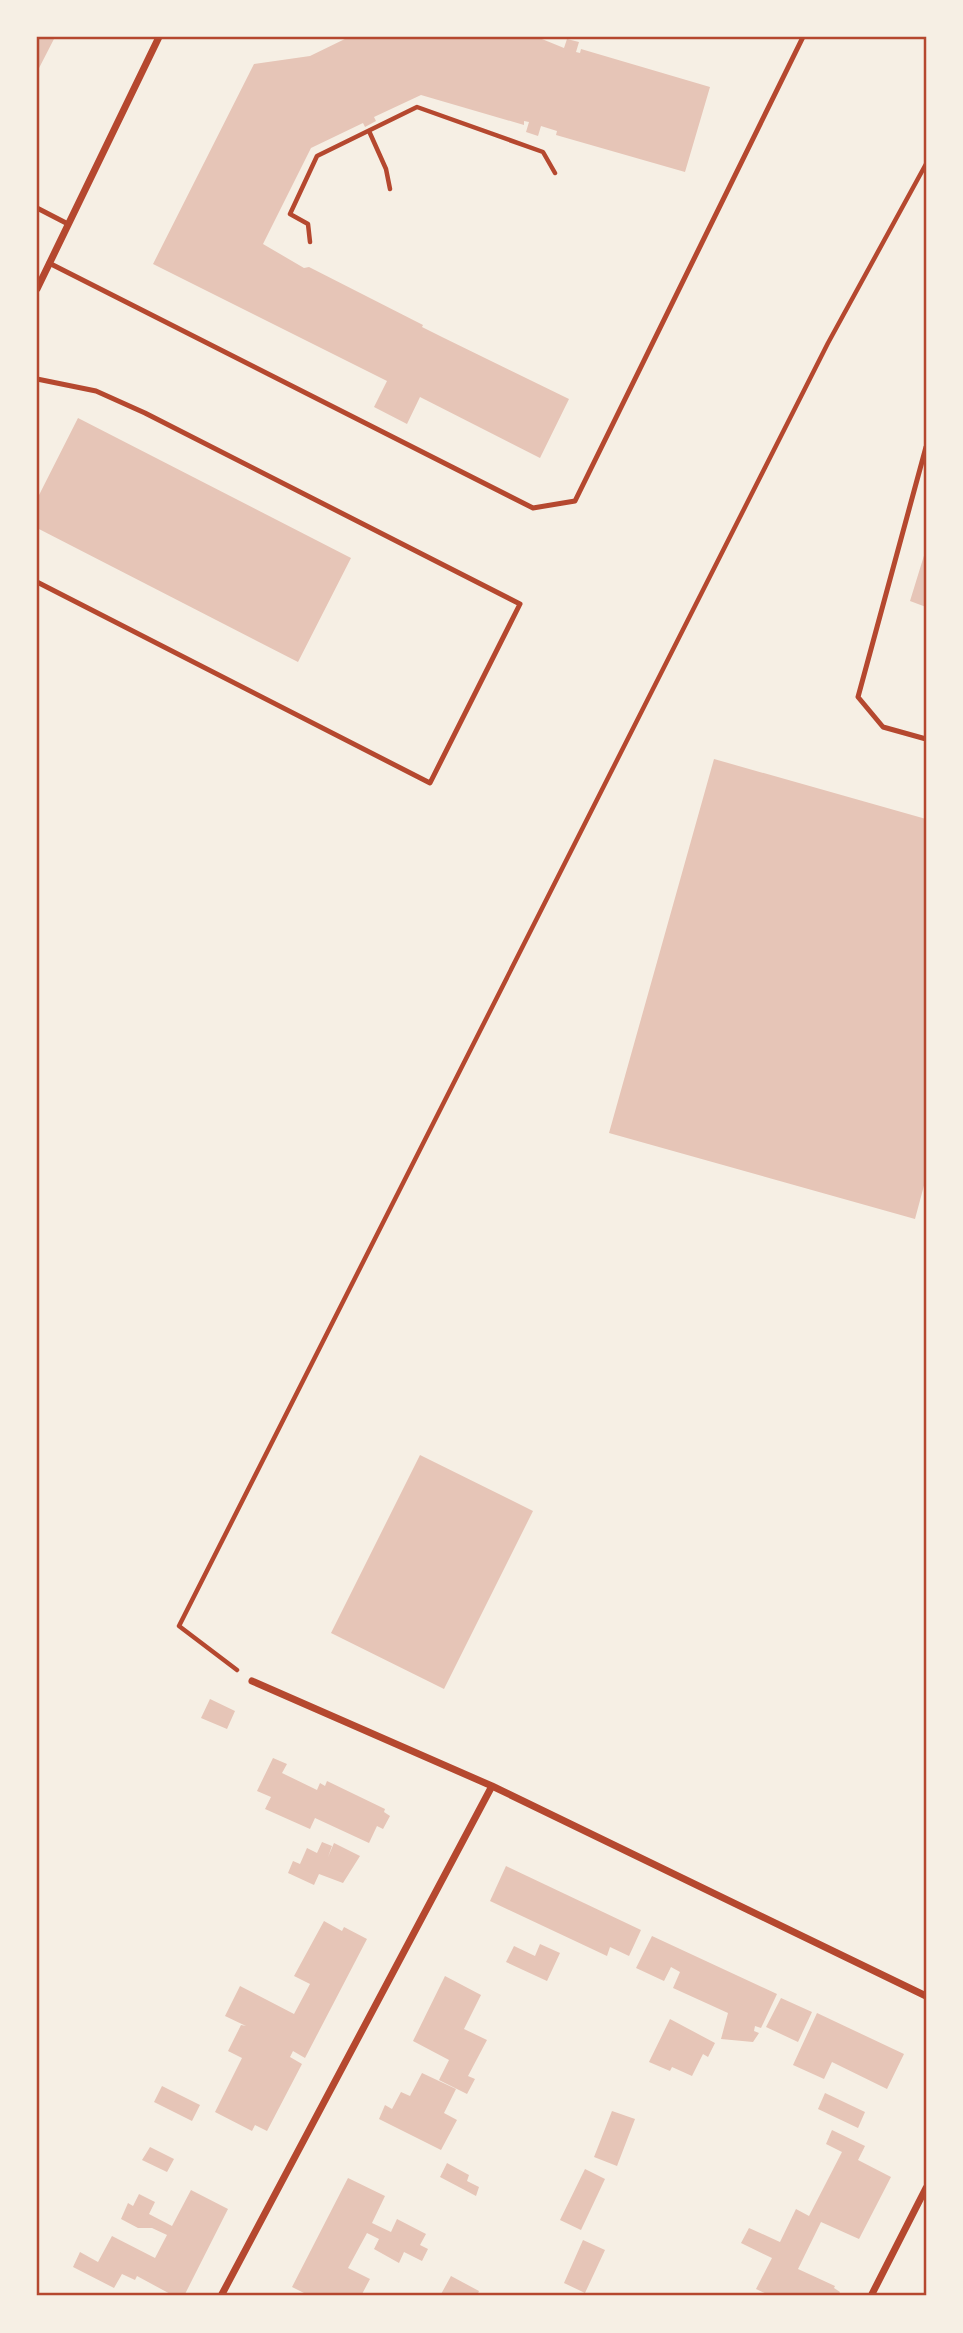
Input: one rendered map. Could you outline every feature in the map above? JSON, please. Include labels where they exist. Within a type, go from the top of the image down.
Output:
[{"type":"street","points":[[37,289],[159,37]]},
{"type":"street","points":[[252,1681],[492,1786],[926,1996]]},
{"type":"street","points":[[221,2296],[492,1786]]},
{"type":"street","points":[[871,2296],[926,2188]]},
{"type":"lane","points":[[49,263],[533,508],[575,501],[803,37]]},
{"type":"lane","points":[[37,208],[68,224]]},
{"type":"lane","points":[[37,379],[96,391],[145,413],[520,604],[430,783],[37,582]]},
{"type":"lane","points":[[926,447],[858,696],[883,727],[926,739]]},
{"type":"path","points":[[310,242],[308,224],[290,214],[317,156],[417,107],[543,152],[555,173]]},
{"type":"path","points":[[369,131],[386,169],[390,189]]},
{"type":"path","points":[[252,1681],[179,1626],[828,343],[926,164]]},
{"type":"building","points":[[37,37],[55,37],[37,72]]},
{"type":"building","points":[[349,37],[537,37],[564,48],[567,39],[579,42],[576,52],[580,53],[581,49],[710,87],[685,172],[556,135],[557,131],[541,126],[538,136],[526,132],[529,122],[524,121],[524,125],[421,95],[374,117],[376,121],[365,127],[363,123],[311,148],[263,244],[304,268],[309,267],[423,325],[422,327],[569,399],[540,458],[420,397],[407,424],[374,407],[387,381],[153,264],[254,64],[310,56]]},
{"type":"building","points":[[78,418],[351,558],[298,662],[37,528],[37,499]]},
{"type":"building","points":[[926,549],[926,607],[910,601]]},
{"type":"building","points":[[714,759],[926,819],[926,1178],[915,1219],[609,1133]]},
{"type":"building","points":[[420,1455],[533,1511],[444,1689],[331,1633]]},
{"type":"building","points":[[210,1699],[235,1711],[227,1729],[201,1718]]},
{"type":"building","points":[[273,1758],[287,1764],[282,1773],[317,1790],[320,1783],[325,1786],[327,1781],[385,1809],[384,1812],[390,1816],[383,1829],[377,1826],[369,1843],[315,1818],[310,1829],[265,1809],[271,1797],[257,1791]]},
{"type":"building","points":[[322,1842],[332,1846],[328,1857],[334,1843],[360,1856],[343,1883],[319,1874],[314,1885],[288,1873],[293,1861],[300,1864],[307,1848],[317,1853]]},
{"type":"building","points":[[506,1866],[641,1930],[629,1956],[610,1947],[607,1956],[490,1901]]},
{"type":"building","points":[[324,1921],[342,1931],[344,1927],[367,1939],[305,2058],[293,2051],[290,2057],[302,2064],[267,2131],[255,2125],[252,2131],[215,2112],[242,2058],[228,2051],[241,2025],[246,2026],[225,2016],[240,1986],[294,2014],[310,1984],[294,1976]]},
{"type":"building","points":[[652,1936],[777,1994],[761,2028],[755,2026],[754,2031],[759,2033],[753,2042],[721,2039],[728,2013],[673,1988],[680,1972],[671,1967],[664,1981],[636,1968]]},
{"type":"building","points":[[540,1944],[560,1953],[547,1981],[506,1962],[514,1946],[535,1956]]},
{"type":"building","points":[[445,1976],[481,1995],[464,2029],[487,2040],[468,2076],[475,2079],[467,2094],[439,2080],[449,2060],[413,2041]]},
{"type":"building","points":[[781,1998],[812,2012],[798,2042],[766,2027]]},
{"type":"building","points":[[817,2013],[904,2054],[887,2089],[832,2062],[824,2079],[793,2065]]},
{"type":"building","points":[[670,2019],[715,2043],[708,2057],[703,2054],[692,2076],[672,2067],[670,2071],[649,2062]]},
{"type":"building","points":[[422,2073],[456,2089],[444,2113],[457,2120],[441,2150],[379,2119],[385,2105],[392,2109],[401,2092],[410,2096]]},
{"type":"building","points":[[162,2086],[200,2105],[192,2121],[154,2102]]},
{"type":"building","points":[[825,2093],[865,2112],[858,2128],[818,2109]]},
{"type":"building","points":[[612,2111],[635,2119],[617,2166],[594,2157]]},
{"type":"building","points":[[832,2130],[865,2146],[858,2160],[891,2177],[859,2239],[821,2222],[798,2269],[835,2286],[840,2292],[838,2296],[771,2296],[756,2289],[772,2258],[741,2243],[749,2228],[780,2242],[796,2209],[809,2216],[842,2152],[826,2144]]},
{"type":"building","points":[[150,2147],[174,2159],[167,2172],[142,2160]]},
{"type":"building","points":[[447,2163],[469,2175],[467,2181],[479,2187],[476,2196],[440,2177]]},
{"type":"building","points":[[585,2169],[605,2179],[581,2230],[560,2220]]},
{"type":"building","points":[[348,2178],[385,2196],[372,2223],[391,2232],[397,2219],[426,2234],[420,2245],[428,2249],[422,2261],[404,2252],[399,2263],[374,2249],[379,2239],[367,2233],[348,2268],[370,2279],[361,2296],[310,2296],[292,2287]]},
{"type":"building","points":[[191,2190],[228,2209],[184,2296],[174,2296],[137,2276],[135,2280],[122,2274],[114,2288],[73,2267],[80,2252],[98,2262],[112,2236],[155,2258],[167,2235],[152,2228],[138,2228],[121,2219],[128,2203],[133,2206],[139,2194],[155,2202],[149,2214],[172,2226]]},
{"type":"building","points":[[583,2240],[605,2250],[585,2293],[564,2283]]},
{"type":"building","points":[[451,2276],[479,2291],[477,2296],[440,2296]]}]
